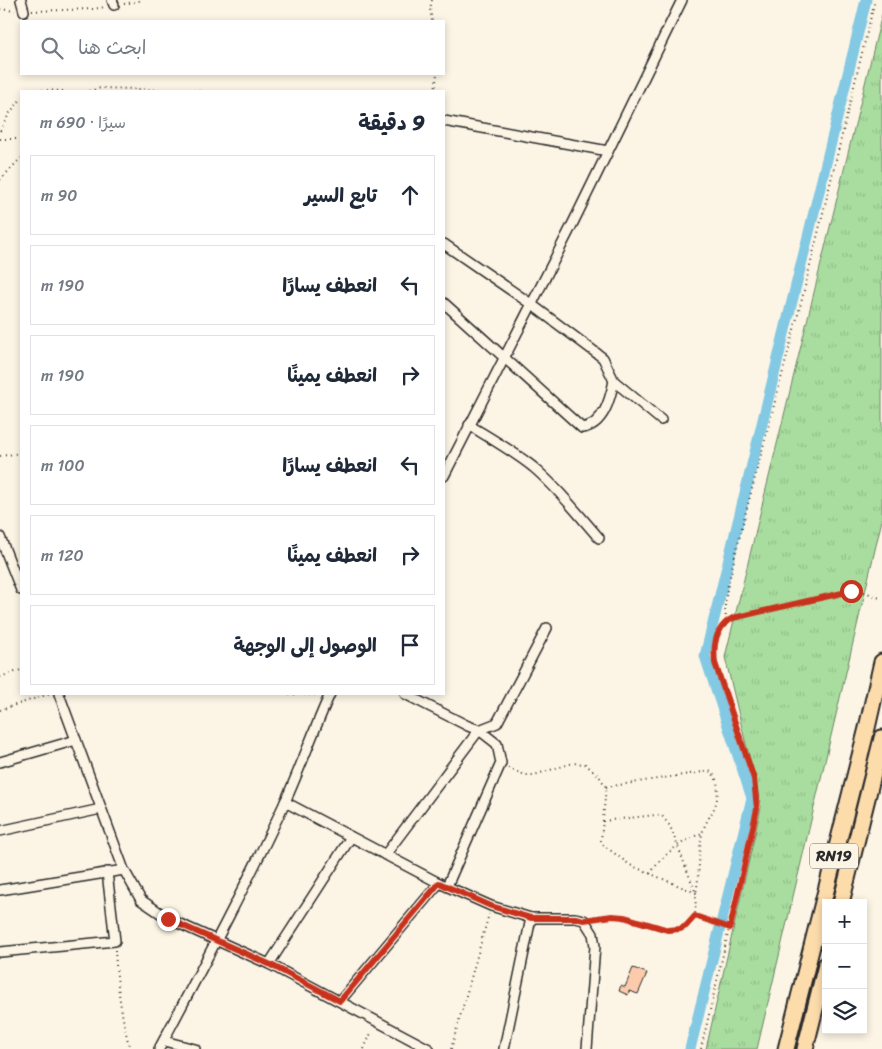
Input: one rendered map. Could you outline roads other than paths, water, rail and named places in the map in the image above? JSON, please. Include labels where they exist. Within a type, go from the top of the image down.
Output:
[{"type":"highway","name":"RN19","points":[[786,1049],[882,662]]},
{"type":"highway","name":"RN19","points":[[842,899],[882,738]]},
{"type":"highway","points":[[805,1049],[822,981]]},
{"type":"street","points":[[21,0],[24,12]]},
{"type":"street","points":[[447,460],[469,425],[504,357],[682,0]]},
{"type":"street","points":[[445,121],[608,151]]},
{"type":"street","points":[[445,245],[531,304],[603,358],[614,381],[661,420]]},
{"type":"street","points":[[445,304],[582,428],[595,421],[605,412],[614,381]]},
{"type":"street","points":[[469,425],[510,450],[534,468],[553,486],[599,538]]},
{"type":"street","points":[[1,541],[20,588]]},
{"type":"street","points":[[386,855],[479,730],[497,723],[547,628]]},
{"type":"street","points":[[59,695],[124,870],[141,900],[168,919],[269,964],[429,1049]]},
{"type":"street","points":[[195,1049],[161,1045],[202,965],[217,941],[285,802],[329,695]]},
{"type":"street","points":[[340,1001],[443,884],[501,763],[497,744],[479,730],[407,695]]},
{"type":"street","points":[[0,762],[76,740]]},
{"type":"street","points":[[285,802],[443,884],[491,906],[531,918],[575,918],[584,920],[593,934],[595,946],[586,1049]]},
{"type":"street","points":[[0,831],[101,808]]},
{"type":"street","points":[[269,964],[352,837]]},
{"type":"street","points":[[0,890],[124,870]]},
{"type":"street","points":[[0,952],[115,940],[108,872]]},
{"type":"street","points":[[504,1049],[531,918]]},
{"type":"waterway","points":[[690,1049],[752,798],[705,656],[866,0]]}]
